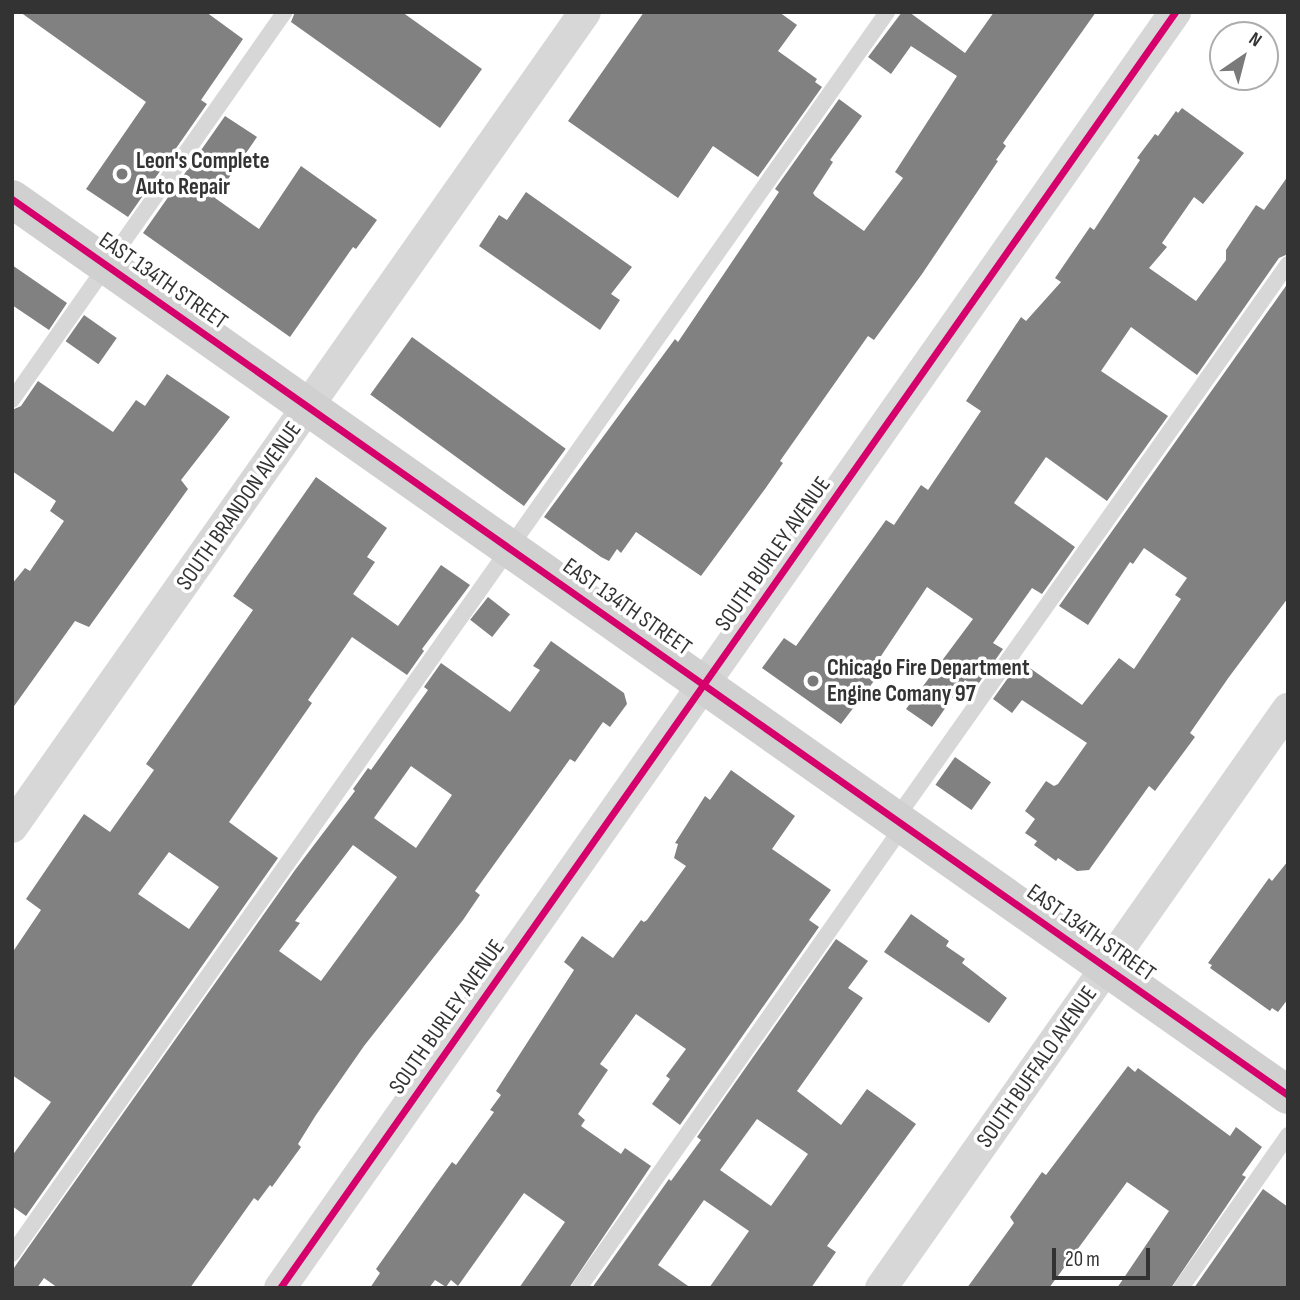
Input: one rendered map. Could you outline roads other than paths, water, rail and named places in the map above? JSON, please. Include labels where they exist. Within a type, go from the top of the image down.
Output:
[{"type":"street","name":"SOUTH BRANDON AVENUE","points":[[12,827],[585,12]]},
{"type":"street","name":"SOUTH BURLEY AVENUE","points":[[280,1288],[1175,12]]},
{"type":"street","name":"EAST 134TH STREET","points":[[12,199],[1288,1095]]},
{"type":"street","name":"SOUTH BUFFALO AVENUE","points":[[881,1288],[1288,709]]},
{"type":"lane","points":[[12,400],[285,12]]},
{"type":"lane","points":[[12,1254],[887,12]]},
{"type":"lane","points":[[579,1288],[1288,264]]},
{"type":"lane","points":[[1181,1288],[1288,1135]]},
{"type":"place","name":"Leon's Complete Auto Repair","points":[[122,174]]},
{"type":"place","name":"Chicago Fire Department Engine Comany 97","points":[[813,681]]}]
